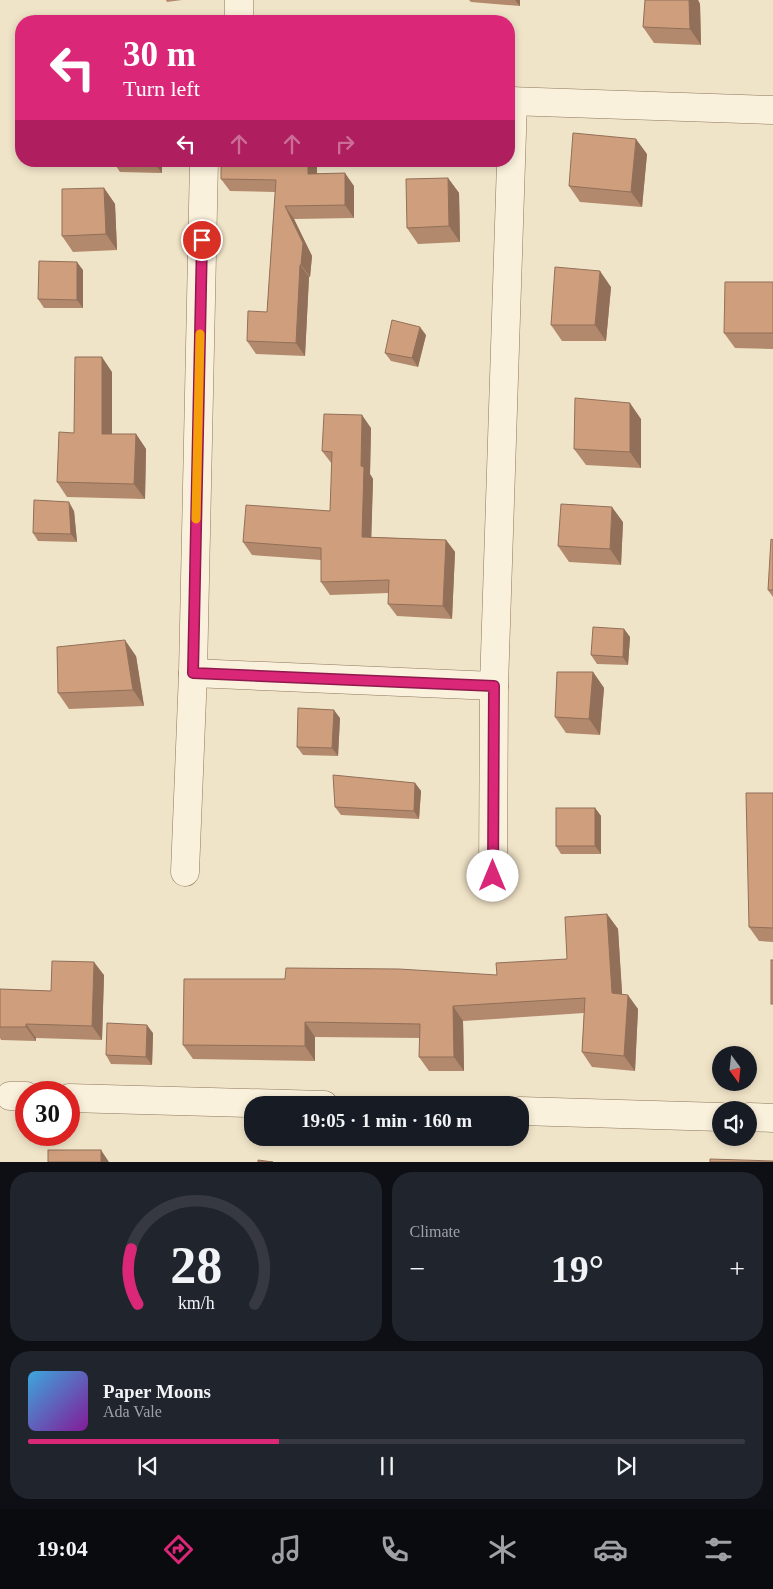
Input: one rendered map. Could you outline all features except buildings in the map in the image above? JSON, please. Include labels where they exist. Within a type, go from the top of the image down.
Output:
[{"type":"street","points":[[239,0],[239,15]]},
{"type":"street","points":[[515,101],[773,110]]},
{"type":"street","points":[[185,872],[193,673],[204,167]]},
{"type":"street","points":[[493,876],[494,686],[509,167]]},
{"type":"street","points":[[193,673],[494,686]]},
{"type":"street","points":[[80,1098],[244,1103]]},
{"type":"street","points":[[529,1111],[712,1117]]},
{"type":"street","points":[[757,1117],[773,1118]]},
{"type":"slow traffic","points":[[196,519],[200,334]]},
{"type":"route","points":[[202,240],[193,673],[494,686],[493,876]]}]
